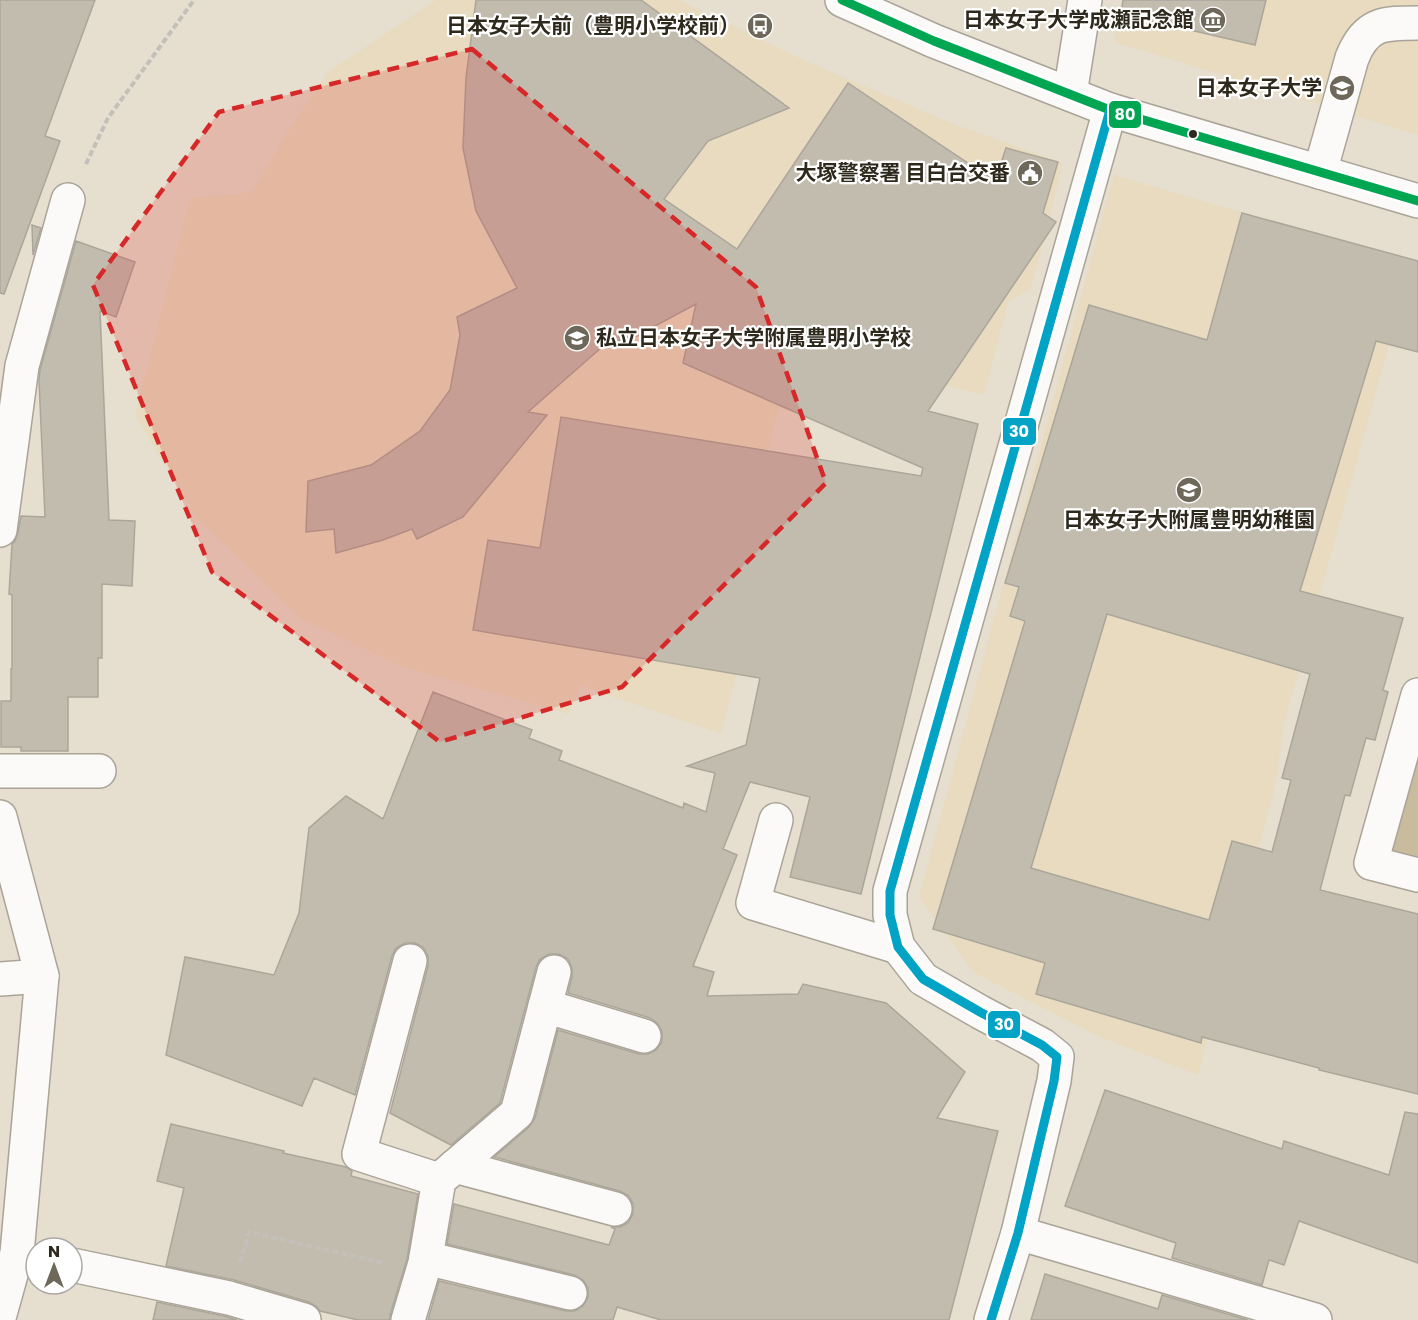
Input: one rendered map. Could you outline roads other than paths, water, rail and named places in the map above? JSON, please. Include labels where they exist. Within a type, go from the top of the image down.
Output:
[{"type":"street","points":[[842,0],[934,41],[1110,110],[1418,201]]},
{"type":"street","points":[[1070,94],[1085,0]]},
{"type":"street","points":[[1320,172],[1358,42],[1369,31],[1394,23],[1418,23]]},
{"type":"street","points":[[991,1320],[1018,1233],[1054,1081],[1057,1057],[1042,1045],[923,979],[898,947],[890,915],[890,891],[1110,110]]},
{"type":"street","points":[[0,530],[22,366],[68,200]]},
{"type":"street","points":[[1418,695],[1371,863],[1418,875]]},
{"type":"street","points":[[0,771],[99,771]]},
{"type":"street","points":[[776,820],[753,903],[898,947]]},
{"type":"street","points":[[0,821],[42,976],[27,1236]]},
{"type":"street","points":[[410,961],[359,1154],[615,1209]]},
{"type":"street","points":[[408,1320],[447,1173],[517,1113],[554,972]]},
{"type":"street","points":[[0,979],[42,976]]},
{"type":"street","points":[[546,1006],[644,1036]]},
{"type":"street","points":[[1018,1233],[1315,1320]]},
{"type":"street","points":[[0,1314],[24,1260]]},
{"type":"street","points":[[424,1265],[570,1293]]},
{"type":"street","points":[[84,1268],[229,1298],[304,1320]]},
{"type":"place","name":"日本女子大学成瀬記念館","points":[[1213,20]]},
{"type":"place","name":"日本女子大前（豊明小学校前）","points":[[760,26]]},
{"type":"place","name":"日本女子大学","points":[[1342,88]]},
{"type":"place","name":"大塚警察署 目白台交番","points":[[1030,173]]},
{"type":"place","name":"私立日本女子大学附属豊明小学校","points":[[577,338]]},
{"type":"place","name":"日本女子大附属豊明幼稚園","points":[[1189,490]]}]
